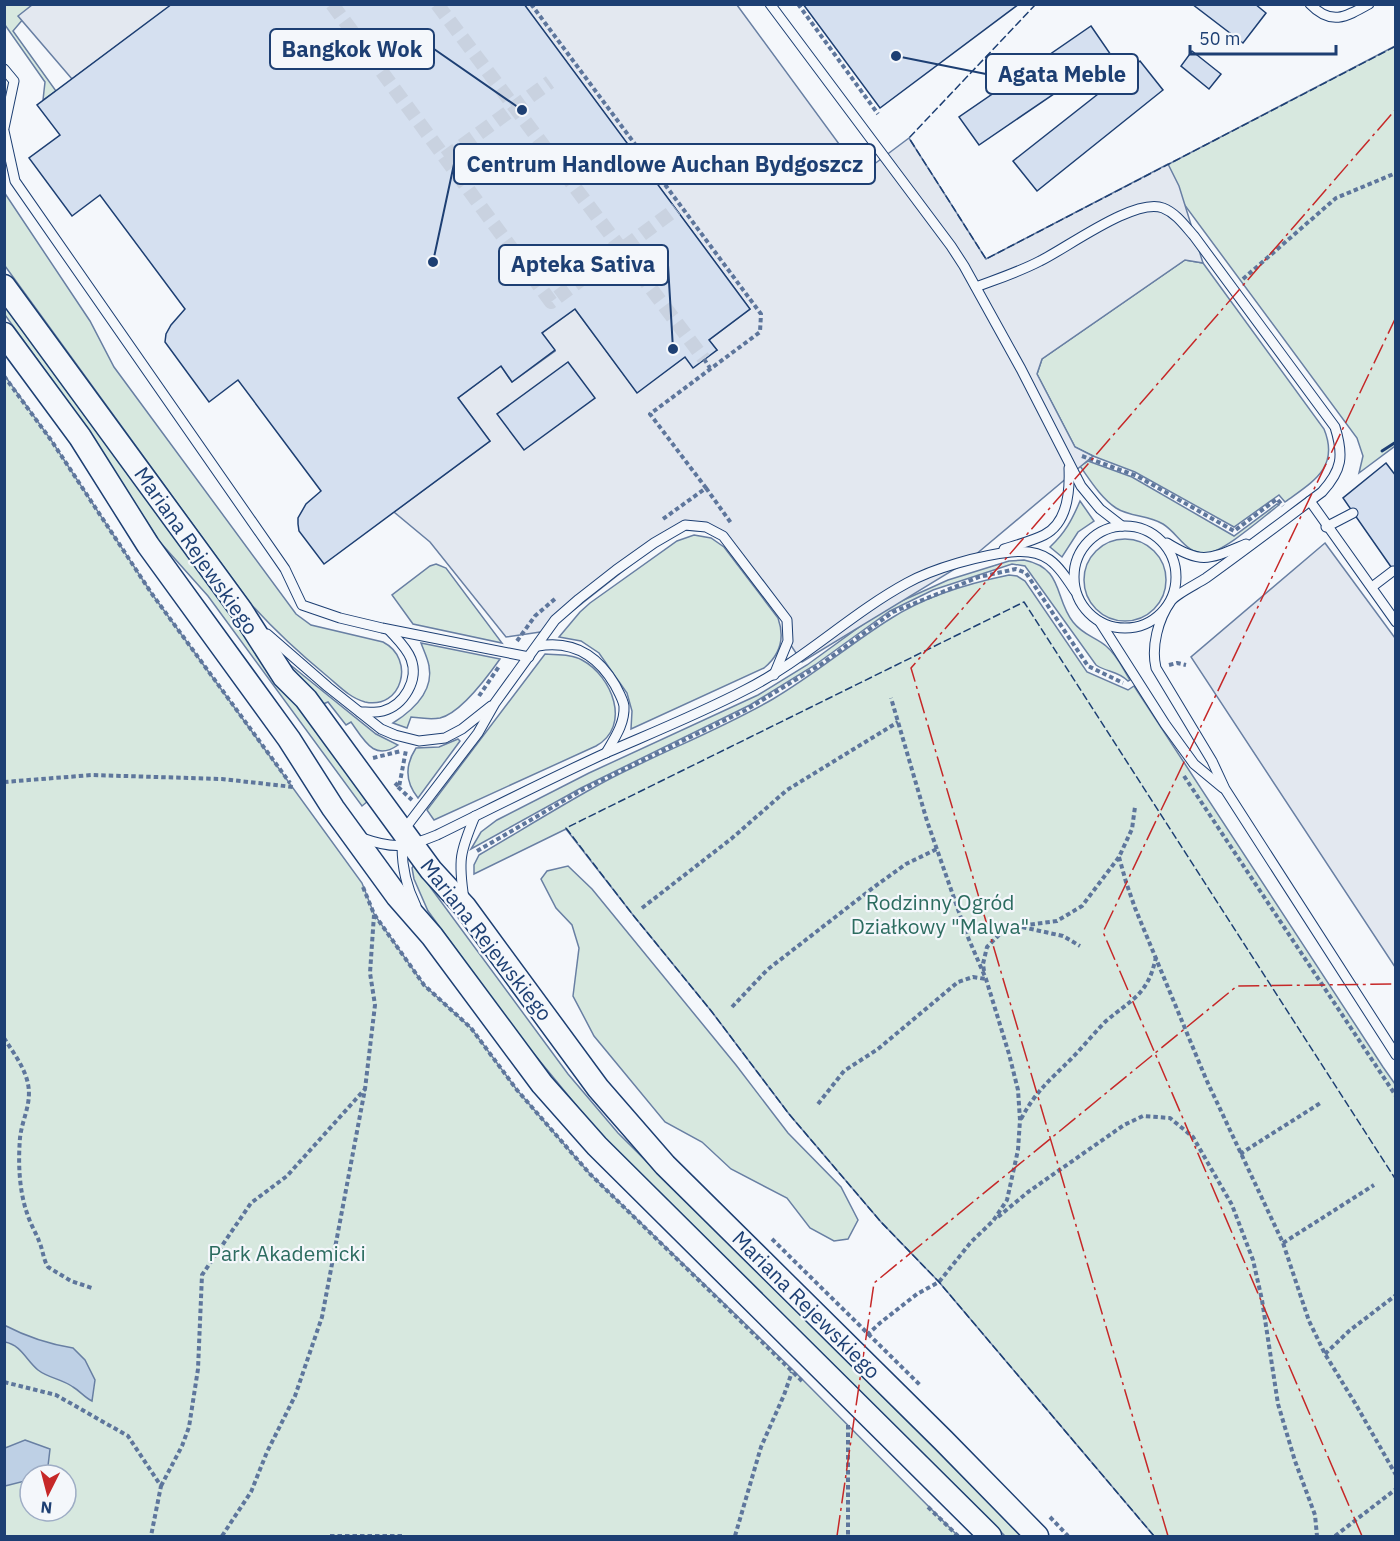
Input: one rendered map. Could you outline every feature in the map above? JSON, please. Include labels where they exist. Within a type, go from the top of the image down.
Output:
[{"type":"street","name":"Mariana Rejewskiego","points":[[4,286],[241,610],[284,677],[306,699],[381,801],[406,841],[465,907],[598,1088],[665,1165],[1037,1536]]},
{"type":"street","name":"Mariana Rejewskiego","points":[[4,334],[80,437],[148,545],[289,739],[333,808],[397,896],[432,936],[542,1084],[573,1121],[990,1536]]},
{"type":"lane","points":[[770,4],[951,246],[976,287],[1081,486],[1100,509],[1122,526]]},
{"type":"lane","points":[[1310,4],[1320,15],[1345,18],[1369,4]]},
{"type":"lane","points":[[4,69],[14,81],[4,129],[15,181],[285,569],[303,604],[340,618],[389,630],[529,657]]},
{"type":"lane","points":[[968,561],[1014,552],[1038,553],[1049,557],[1061,570],[1089,614],[1100,622],[1116,628],[1133,628],[1149,623],[1162,613],[1172,599],[1205,579],[1322,492],[1333,480],[1342,455],[1335,427],[1233,288],[1179,219],[1162,207],[1143,207],[1127,212],[1040,261],[976,287]]},
{"type":"lane","points":[[353,834],[380,844],[406,841],[475,816],[774,675],[908,582],[1045,535],[1059,521],[1070,493],[1069,464]]},
{"type":"lane","points":[[1310,501],[1326,527],[1372,587],[1395,622]]},
{"type":"lane","points":[[1326,527],[1353,513]]},
{"type":"lane","points":[[432,936],[413,900],[403,869],[406,841],[419,809],[478,733],[495,703],[555,620],[607,578],[685,525],[696,525],[714,531],[730,544],[786,620],[788,641],[774,675]]},
{"type":"lane","points":[[1075,591],[1075,568],[1083,547],[1094,536],[1107,529],[1122,526],[1149,531],[1180,551],[1197,557],[1213,557],[1259,538]]},
{"type":"lane","points":[[1160,539],[1170,552],[1176,567],[1177,584],[1161,622],[1154,650],[1156,668],[1212,761],[1225,789],[1395,1055]]},
{"type":"lane","points":[[1372,587],[1393,571]]},
{"type":"lane","points":[[241,610],[292,657],[381,729],[395,735],[410,739],[436,740],[455,733],[495,703]]},
{"type":"lane","points":[[1100,622],[1165,724],[1194,764],[1225,789]]},
{"type":"lane","points":[[360,712],[382,711],[392,707],[405,697],[413,679],[413,662],[407,650],[389,630]]},
{"type":"lane","points":[[538,646],[581,649],[591,655],[612,681],[624,705],[622,724],[606,753]]},
{"type":"lane","points":[[465,907],[460,857],[475,816]]},
{"type":"path","points":[[531,4],[761,314],[760,332],[650,414],[706,488],[655,525]]},
{"type":"path","points":[[798,4],[878,114]]},
{"type":"path","points":[[1233,288],[1336,198],[1395,173]]},
{"type":"path","points":[[676,209],[680,205]]},
{"type":"path","points":[[704,359],[711,369]]},
{"type":"path","points":[[1062,448],[1137,476],[1234,531],[1277,499],[1291,515]]},
{"type":"path","points":[[460,857],[472,859],[477,851],[584,789],[746,710],[820,665],[892,612],[979,577],[1016,569],[1026,573],[1088,666],[1127,685],[1138,680]]},
{"type":"path","points":[[477,699],[535,616],[561,594]]},
{"type":"path","points":[[1156,668],[1177,663],[1186,665]]},
{"type":"path","points":[[891,698],[914,780],[937,849],[967,934],[986,979],[1010,1054],[1018,1090],[1020,1120],[1018,1150],[1007,1200],[993,1221]]},
{"type":"path","points":[[642,908],[730,839],[787,790],[898,722]]},
{"type":"path","points":[[381,801],[399,787],[410,739]]},
{"type":"path","points":[[378,757],[399,751]]},
{"type":"path","points":[[367,756],[377,766]]},
{"type":"path","points":[[1180,769],[1395,1096]]},
{"type":"path","points":[[4,782],[92,775],[222,779],[293,787]]},
{"type":"path","points":[[392,780],[419,809]]},
{"type":"path","points":[[986,979],[983,964],[987,947],[999,935],[1019,926],[1057,921],[1082,906],[1119,857],[1132,829],[1135,807]]},
{"type":"path","points":[[732,1007],[767,970],[874,887],[906,864],[937,849]]},
{"type":"path","points":[[1119,857],[1129,891],[1165,982],[1240,1154],[1283,1243],[1310,1321],[1325,1354],[1355,1402],[1395,1475]]},
{"type":"path","points":[[222,1536],[251,1492],[267,1452],[295,1396],[322,1317],[365,1089],[375,1005],[370,974],[374,914]]},
{"type":"path","points":[[1019,926],[1063,936],[1080,946]]},
{"type":"path","points":[[1020,1120],[1047,1081],[1106,1021],[1129,1005],[1144,988],[1153,970],[1156,955]]},
{"type":"path","points":[[818,1104],[844,1071],[878,1049],[958,982],[973,977],[986,979]]},
{"type":"path","points":[[4,1038],[22,1069],[29,1095],[29,1108],[21,1136],[20,1153],[20,1182],[26,1213],[48,1267],[71,1281],[92,1288]]},
{"type":"path","points":[[151,1536],[161,1486],[182,1446],[189,1427],[198,1369],[202,1275],[251,1203],[287,1176],[365,1089]]},
{"type":"path","points":[[1240,1154],[1322,1102]]},
{"type":"path","points":[[853,1351],[880,1323],[917,1294],[939,1282],[971,1242],[1028,1192],[1124,1125],[1143,1116],[1170,1118],[1193,1137],[1232,1205],[1252,1260],[1262,1300],[1278,1404],[1295,1461],[1315,1515],[1317,1536]]},
{"type":"path","points":[[1283,1243],[1374,1185]]},
{"type":"path","points":[[768,1235],[928,1393]]},
{"type":"path","points":[[1325,1354],[1348,1331],[1395,1295]]},
{"type":"path","points":[[735,1536],[761,1447],[792,1372]]},
{"type":"path","points":[[4,1382],[56,1395],[128,1436],[161,1486]]},
{"type":"path","points":[[848,1424],[848,1536]]},
{"type":"path","points":[[1335,1536],[1395,1488]]},
{"type":"path","points":[[1045,1512],[1068,1536]]},
{"type":"path","points":[[330,1536],[403,1536]]},
{"type":"green space","points":[[4,5],[35,5],[13,31],[56,91],[43,100],[45,82],[5,25]]},
{"type":"green space","points":[[1395,46],[1395,446],[1359,473],[1363,456],[1357,438],[1181,200],[1142,178]]},
{"type":"green space","points":[[4,192],[90,321],[114,367],[296,614],[311,625],[383,642],[393,650],[402,671],[396,691],[388,698],[378,702],[365,702],[350,695],[297,650],[250,603],[5,266]]},
{"type":"green space","points":[[1185,260],[1203,263],[1324,429],[1328,443],[1326,464],[1321,473],[1305,488],[1285,502],[1279,495],[1234,527],[1135,472],[1075,447],[1037,374],[1042,359]]},
{"type":"green space","points":[[4,305],[368,801],[362,806],[208,596],[159,541],[81,420],[5,315]]},
{"type":"green space","name":"Park Akademicki","points":[[5,376],[51,440],[152,594],[362,883],[374,914],[424,985],[471,1028],[517,1090],[590,1174],[793,1370],[958,1536],[5,1536]]},
{"type":"green space","points":[[1088,461],[1132,477],[1234,536],[1277,504],[1279,505],[1223,547],[1200,553],[1188,547],[1163,524],[1121,511],[1111,504],[1080,466]]},
{"type":"green space","points":[[1080,501],[1094,521],[1078,532],[1062,557],[1050,547],[1068,526]]},
{"type":"green space","points":[[694,535],[711,538],[724,547],[778,618],[781,632],[780,646],[774,658],[764,668],[631,729],[632,711],[627,693],[599,653],[581,641],[559,637],[590,603],[677,541]]},
{"type":"green space","points":[[1125,539],[1141,542],[1154,551],[1163,564],[1166,580],[1163,596],[1154,609],[1141,618],[1125,621],[1109,618],[1096,609],[1087,596],[1084,580],[1087,564],[1096,551],[1109,542]]},
{"type":"green space","points":[[1024,560],[1046,570],[1052,577],[1073,622],[1110,650],[1130,680],[1096,665],[1025,566],[1012,564],[933,590],[890,611],[815,665],[750,705],[581,788],[471,849],[481,832],[497,820],[589,773],[758,695],[807,665],[869,620],[897,603],[948,580],[1009,561]]},
{"type":"green space","points":[[436,564],[446,568],[502,643],[413,624],[392,595],[430,566]]},
{"type":"green space","name":"Rodzinny Ogród Działkowy \"Malwa\"","points":[[1009,575],[1017,576],[1025,581],[1087,672],[1128,690],[1134,686],[1395,1084],[1395,1536],[1154,1536],[939,1282],[881,1222],[789,1114],[712,1012],[566,829],[474,874],[474,865],[479,855],[602,783],[773,699],[903,611],[948,592]]},
{"type":"green space","points":[[421,643],[500,659],[489,675],[457,709],[440,718],[411,717],[407,728],[393,723],[414,707],[428,684],[429,666]]},
{"type":"green space","points":[[545,654],[578,658],[593,667],[602,677],[614,702],[615,714],[613,726],[607,737],[596,746],[434,820],[427,810]]},
{"type":"green space","points":[[283,659],[376,734],[398,745],[390,750],[382,751],[370,747],[351,722],[346,725],[328,702],[323,704],[298,680]]},
{"type":"green space","points":[[458,739],[460,741],[418,798],[411,786],[408,773],[412,754],[416,748],[439,747]]},
{"type":"green space","points":[[414,865],[568,1074],[618,1133],[1023,1536],[1005,1536],[599,1133],[520,1037],[428,911],[414,879],[412,868]]},
{"type":"green space","points":[[568,866],[592,889],[736,1065],[788,1133],[841,1187],[858,1220],[848,1239],[834,1241],[810,1228],[787,1198],[731,1169],[702,1142],[665,1122],[594,1036],[573,996],[579,948],[572,925],[556,908],[541,879],[547,871]]},
{"type":"shaded area","points":[[32,5],[172,5],[72,79],[18,16]]},
{"type":"shaded area","points":[[524,5],[737,5],[861,174],[909,138],[986,259],[1168,164],[1179,186],[1203,263],[1185,260],[1042,359],[1037,374],[1075,447],[1093,456],[968,561],[802,662],[788,641],[787,620],[714,531],[675,530],[547,631],[506,637],[430,542],[394,512],[490,441],[458,398],[501,366],[512,382],[555,351],[542,333],[575,309],[637,392],[685,357],[717,350],[709,340],[750,309]]},
{"type":"shaded area","points":[[1325,543],[1395,638],[1395,967],[1191,657]]},
{"type":"water","points":[[4,1325],[38,1340],[73,1348],[85,1360],[95,1380],[92,1401],[69,1384],[42,1373],[15,1346],[5,1342]]},
{"type":"water","points":[[25,1440],[50,1449],[48,1463],[18,1463],[18,1483],[5,1486],[5,1448]]},
{"type":"building","points":[[172,4],[524,4],[750,309],[709,340],[717,350],[693,368],[685,357],[637,393],[575,309],[542,333],[555,350],[512,382],[501,366],[458,398],[490,441],[324,564],[299,531],[298,524],[298,518],[306,504],[321,491],[238,380],[209,402],[165,342],[171,325],[185,309],[100,195],[72,216],[29,158],[60,135],[37,105]]},
{"type":"building","points":[[803,4],[1019,4],[880,108]]},
{"type":"building","points":[[1192,4],[1255,4],[1266,13],[1243,43]]},
{"type":"building","points":[[1091,26],[1111,55],[979,145],[959,117]]},
{"type":"building","points":[[1192,51],[1221,74],[1209,89],[1181,66]]},
{"type":"building","points":[[1140,61],[1163,90],[1037,191],[1013,161]]},
{"type":"building","points":[[568,362],[595,398],[524,450],[497,414]]},
{"type":"building","points":[[1386,463],[1396,476],[1396,574],[1343,498]]},
{"type":"tunnel","points":[[332,4],[551,302],[676,209]]},
{"type":"tunnel","points":[[437,4],[704,359]]},
{"type":"tunnel","points":[[445,158],[550,82]]},
{"type":"fence","points":[[1036,4],[909,138],[986,259],[1396,46]]},
{"type":"fence","points":[[1154,1536],[939,1282],[881,1222],[789,1114],[712,1012],[566,828],[1024,602],[1396,1180]]},
{"type":"wall","points":[[1382,451],[1396,442]]},
{"type":"power","points":[[1168,1536],[911,668],[1396,109]]},
{"type":"power","points":[[1362,1536],[1103,932],[1396,317]]},
{"type":"power","points":[[837,1536],[874,1283],[1237,986],[1396,984]]},
{"type":"place","name":"Agata Meble","points":[[896,56]]},
{"type":"place","name":"Bangkok Wok","points":[[522,110]]},
{"type":"place","name":"Centrum Handlowe Auchan Bydgoszcz","points":[[433,262]]},
{"type":"place","name":"Apteka Sativa","points":[[673,349]]}]
